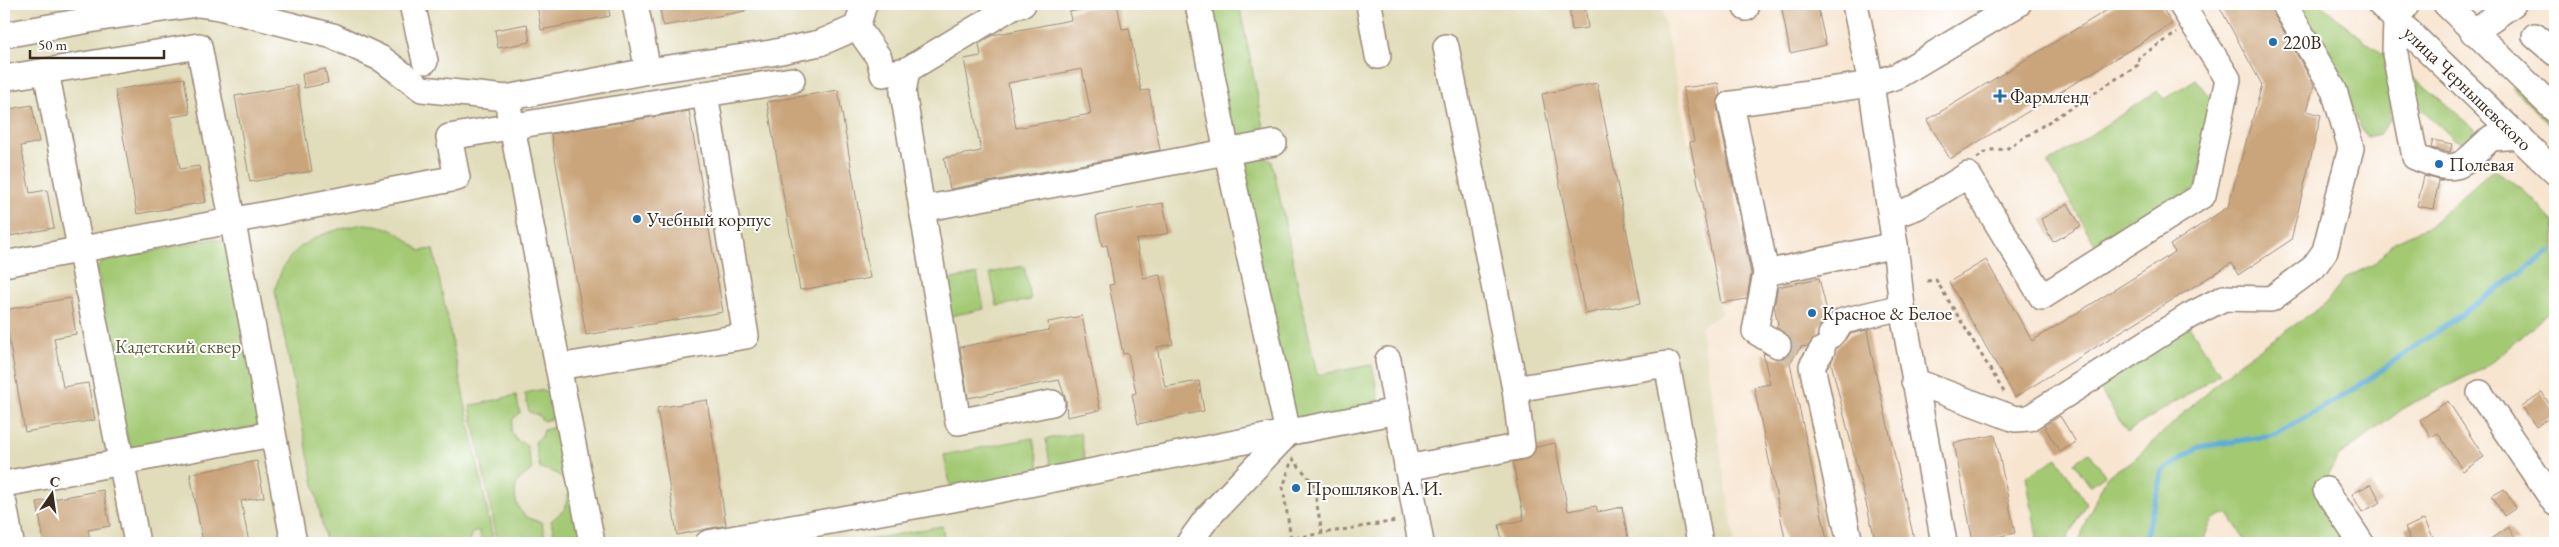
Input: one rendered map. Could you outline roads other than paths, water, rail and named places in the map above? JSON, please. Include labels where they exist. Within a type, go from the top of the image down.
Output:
[{"type":"street","points":[[4,35],[101,18],[208,4],[333,36],[382,59],[422,89],[506,98],[648,71],[771,53],[820,43],[860,15],[879,58],[883,74],[908,70],[1013,6],[1024,4]]},
{"type":"street","points":[[412,4],[425,61]]},
{"type":"street","points":[[635,4],[648,71]]},
{"type":"street","points":[[1198,4],[1227,153],[1288,433]]},
{"type":"street","points":[[1369,4],[1378,56]]},
{"type":"street","points":[[1855,4],[1871,84],[1914,381],[1944,543]]},
{"type":"street","points":[[1808,350],[1755,331],[1766,273],[1731,104],[1871,84],[1897,76],[2018,4]]},
{"type":"street","points":[[1891,216],[1916,207],[1968,175],[2042,297],[2203,195],[2228,79],[2181,4]]},
{"type":"street","points":[[1914,381],[2015,419],[2029,418],[2189,316],[2224,298],[2271,299],[2313,268],[2325,250],[2352,148],[2334,90],[2284,4]]},
{"type":"street","points":[[2446,4],[2555,110]]},
{"type":"street","points":[[2473,32],[2513,4]]},
{"type":"street","points":[[2394,9],[2395,54],[2415,157],[2441,168],[2462,165],[2491,138],[2518,136]]},
{"type":"street","name":"улица Чернышевского","points":[[2394,9],[2555,172]]},
{"type":"street","points":[[2535,36],[2555,53]]},
{"type":"street","points":[[4,78],[199,46],[294,543]]},
{"type":"street","points":[[1407,468],[1522,446],[1515,389],[1446,47]]},
{"type":"street","points":[[908,70],[902,92],[958,422],[1052,403]]},
{"type":"street","points":[[46,71],[137,543]]},
{"type":"street","points":[[4,264],[457,178],[450,137],[792,80]]},
{"type":"street","points":[[558,367],[746,336],[705,94]]},
{"type":"street","points":[[506,98],[592,543]]},
{"type":"street","points":[[922,209],[1274,143]]},
{"type":"street","points":[[1766,273],[1895,245]]},
{"type":"street","points":[[1808,350],[1843,321],[1902,307]]},
{"type":"street","points":[[1808,350],[1850,543]]},
{"type":"street","points":[[1388,360],[1421,543]]},
{"type":"street","points":[[1515,389],[1667,364],[1700,543]]},
{"type":"street","points":[[2480,393],[2555,503]]},
{"type":"street","points":[[708,543],[953,500],[1397,411]]},
{"type":"street","points":[[1189,543],[1206,518],[1288,433]]},
{"type":"street","points":[[4,484],[272,434]]},
{"type":"street","points":[[2326,490],[2361,543]]},
{"type":"street","points":[[4,504],[11,543]]},
{"type":"waterway","points":[[2144,543],[2163,471],[2199,447],[2275,435],[2353,390],[2550,252]]},
{"type":"tunnel","points":[[1778,345],[1795,355]]},
{"type":"place","name":"220В","points":[[2273,42]]},
{"type":"place","name":"Фармленд","points":[[2000,96]]},
{"type":"place","name":"Полевая","points":[[2439,164]]},
{"type":"place","name":"Учебный корпус","points":[[637,219]]},
{"type":"place","name":"Красное & Белое","points":[[1812,313]]},
{"type":"place","name":"Прошляков А. И.","points":[[1296,488]]},
{"type":"park label","name":"Кадетский сквер","points":[[178,346]]}]
